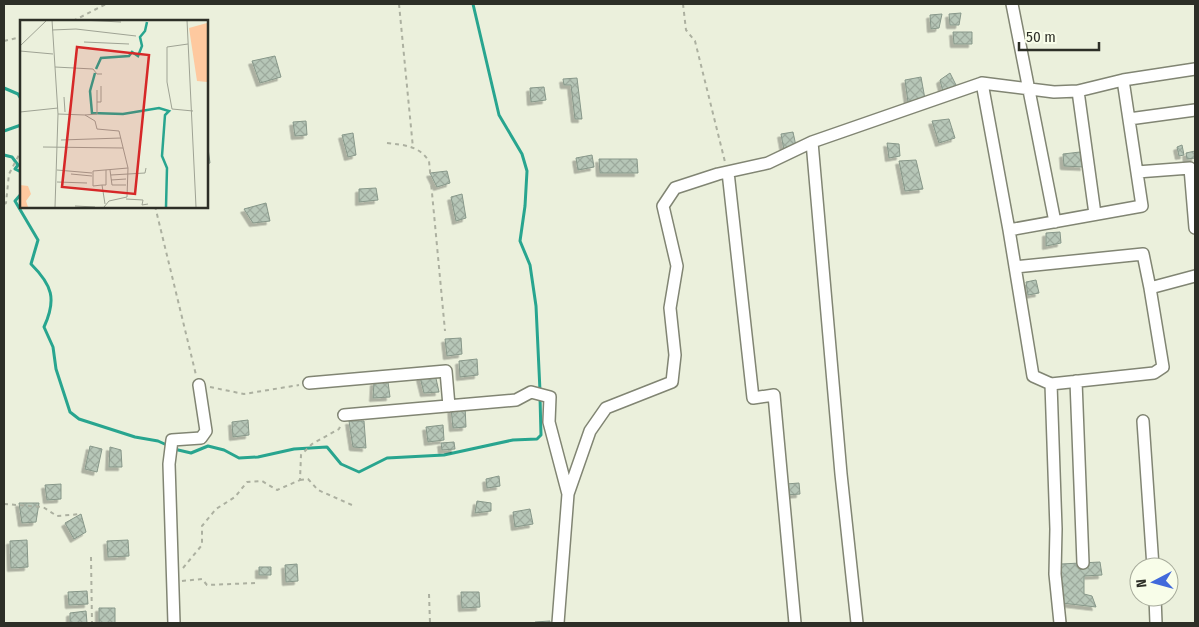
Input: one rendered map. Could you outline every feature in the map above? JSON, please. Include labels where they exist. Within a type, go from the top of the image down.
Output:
[{"type":"street","points":[[1012,4],[1055,222]]},
{"type":"street","points":[[558,623],[568,494],[590,431],[606,408],[672,382],[675,355],[670,308],[677,266],[663,206],[675,188],[728,172],[768,163],[812,142],[982,84],[1027,87],[1054,92],[1078,91],[1123,80],[1195,69]]},
{"type":"street","points":[[1010,230],[1142,206],[1123,80]]},
{"type":"street","points":[[982,84],[1010,230],[1015,266],[1033,376],[1051,384],[1154,373],[1164,367],[1143,254],[1015,266]]},
{"type":"street","points":[[1078,91],[1095,214]]},
{"type":"street","points":[[1129,119],[1195,110]]},
{"type":"street","points":[[812,142],[841,474],[857,623]]},
{"type":"street","points":[[1137,172],[1190,168],[1195,228]]},
{"type":"street","points":[[728,172],[753,398],[774,395],[795,623]]},
{"type":"street","points":[[1150,288],[1195,276]]},
{"type":"street","points":[[309,383],[446,371],[449,406]]},
{"type":"street","points":[[1076,381],[1083,563]]},
{"type":"street","points":[[1051,384],[1056,529],[1055,574],[1060,623]]},
{"type":"street","points":[[174,623],[169,464],[172,440],[201,438],[206,430],[199,385]]},
{"type":"street","points":[[344,415],[516,400],[531,392],[550,397],[549,422],[568,494]]},
{"type":"street","points":[[1143,421],[1152,557]]},
{"type":"street","points":[[1155,607],[1156,623]]},
{"type":"path","points":[[75,20],[106,4]]},
{"type":"path","points":[[399,4],[413,148]]},
{"type":"path","points":[[683,4],[686,30],[694,40],[728,172]]},
{"type":"path","points":[[4,41],[20,37]]},
{"type":"path","points":[[387,143],[413,148],[422,152],[429,161],[445,331]]},
{"type":"path","points":[[4,204],[6,203],[8,174],[20,154]]},
{"type":"path","points":[[155,208],[199,385],[244,394],[309,383]]},
{"type":"path","points":[[300,480],[302,455],[312,444],[339,429],[344,415]]},
{"type":"path","points":[[172,582],[202,545],[202,526],[216,509],[236,497],[247,482],[262,481],[277,490],[300,480],[308,479],[318,490],[352,505]]},
{"type":"path","points":[[4,504],[43,507],[57,516],[80,514]]},
{"type":"path","points":[[91,557],[92,623]]},
{"type":"path","points":[[172,582],[202,579],[207,585],[255,583]]},
{"type":"path","points":[[429,594],[430,623]]},
{"type":"building","points":[[961,13],[959,25],[950,25],[949,14]]},
{"type":"building","points":[[942,14],[939,28],[931,29],[930,15]]},
{"type":"building","points":[[953,32],[972,32],[972,44],[954,44]]},
{"type":"building","points":[[275,56],[281,77],[260,83],[252,61]]},
{"type":"building","points":[[950,73],[958,89],[944,96],[940,80]]},
{"type":"building","points":[[921,77],[925,99],[908,102],[905,80]]},
{"type":"building","points":[[577,78],[582,119],[575,119],[571,85],[564,85],[563,79]]},
{"type":"building","points":[[544,87],[546,100],[531,102],[530,88]]},
{"type":"building","points":[[949,119],[955,138],[939,143],[932,121]]},
{"type":"building","points":[[306,121],[307,135],[295,136],[293,122]]},
{"type":"building","points":[[793,132],[796,146],[784,150],[781,134]]},
{"type":"building","points":[[353,133],[356,155],[348,157],[342,135]]},
{"type":"building","points":[[887,143],[899,144],[900,156],[889,158]]},
{"type":"building","points":[[1182,145],[1184,155],[1179,156],[1177,147]]},
{"type":"building","points":[[1195,151],[1195,158],[1187,159],[1186,153]]},
{"type":"building","points":[[1080,152],[1084,167],[1064,166],[1063,154]]},
{"type":"building","points":[[592,155],[594,167],[578,170],[576,158]]},
{"type":"building","points":[[599,159],[637,159],[638,173],[600,173]]},
{"type":"building","points":[[916,160],[923,189],[905,191],[899,161]]},
{"type":"building","points":[[447,171],[450,183],[437,187],[430,173]]},
{"type":"building","points":[[376,188],[378,200],[359,202],[359,189]]},
{"type":"building","points":[[462,194],[466,218],[456,221],[451,197]]},
{"type":"building","points":[[266,203],[270,221],[253,223],[244,209]]},
{"type":"building","points":[[1060,232],[1061,243],[1046,246],[1046,233]]},
{"type":"building","points":[[1036,280],[1039,293],[1028,295],[1026,282]]},
{"type":"building","points":[[461,338],[462,354],[447,356],[445,339]]},
{"type":"building","points":[[477,359],[478,375],[460,377],[459,361]]},
{"type":"building","points":[[435,374],[439,392],[424,393],[420,377]]},
{"type":"building","points":[[374,382],[388,382],[390,397],[373,398]]},
{"type":"building","points":[[465,406],[466,427],[453,428],[451,407]]},
{"type":"building","points":[[248,420],[249,435],[233,437],[232,422]]},
{"type":"building","points":[[349,421],[364,421],[366,448],[353,447]]},
{"type":"building","points":[[443,425],[444,440],[428,442],[426,427]]},
{"type":"building","points":[[454,442],[455,449],[442,450],[441,443]]},
{"type":"building","points":[[90,446],[102,449],[97,472],[85,469]]},
{"type":"building","points":[[110,447],[121,450],[122,467],[109,467]]},
{"type":"building","points":[[499,476],[500,486],[487,488],[486,479]]},
{"type":"building","points":[[799,483],[800,494],[786,495],[786,484]]},
{"type":"building","points":[[61,484],[61,499],[47,500],[45,485]]},
{"type":"building","points":[[477,501],[491,503],[491,511],[475,513]]},
{"type":"building","points":[[19,503],[39,503],[36,522],[22,523]]},
{"type":"building","points":[[530,509],[533,524],[515,527],[513,512]]},
{"type":"building","points":[[81,514],[86,532],[74,539],[65,523]]},
{"type":"building","points":[[27,540],[28,567],[11,568],[10,541]]},
{"type":"building","points":[[128,540],[129,556],[108,557],[107,541]]},
{"type":"building","points":[[1100,562],[1102,575],[1084,576],[1084,594],[1092,596],[1096,607],[1062,603],[1061,564]]},
{"type":"building","points":[[297,564],[298,581],[286,582],[285,565]]},
{"type":"building","points":[[259,567],[271,567],[271,575],[259,575]]},
{"type":"building","points":[[87,591],[88,604],[69,605],[68,592]]},
{"type":"building","points":[[461,592],[479,592],[480,607],[462,608]]},
{"type":"building","points":[[99,608],[115,608],[115,623],[99,623]]},
{"type":"building","points":[[86,611],[87,623],[70,623],[70,613]]},
{"type":"building","points":[[550,621],[550,623],[535,623],[535,622]]},
{"type":"waterway","points":[[473,4],[499,115],[522,154],[527,171],[520,241],[530,265],[536,306],[540,391]]},
{"type":"waterway","points":[[4,88],[18,94],[20,97]]},
{"type":"waterway","points":[[4,131],[20,125]]},
{"type":"waterway","points":[[4,155],[12,157],[18,165],[15,169],[20,172]]},
{"type":"waterway","points":[[20,195],[15,201],[38,240],[31,264],[44,279],[50,293],[50,308],[44,327],[53,347],[56,369],[70,412],[79,419],[135,437],[158,441],[169,446]]},
{"type":"waterway","points":[[174,449],[191,453],[208,446],[224,450],[239,458],[258,457],[294,449],[327,447],[341,464],[359,472],[387,458],[444,455],[513,440],[537,439],[541,435],[540,397]]}]
